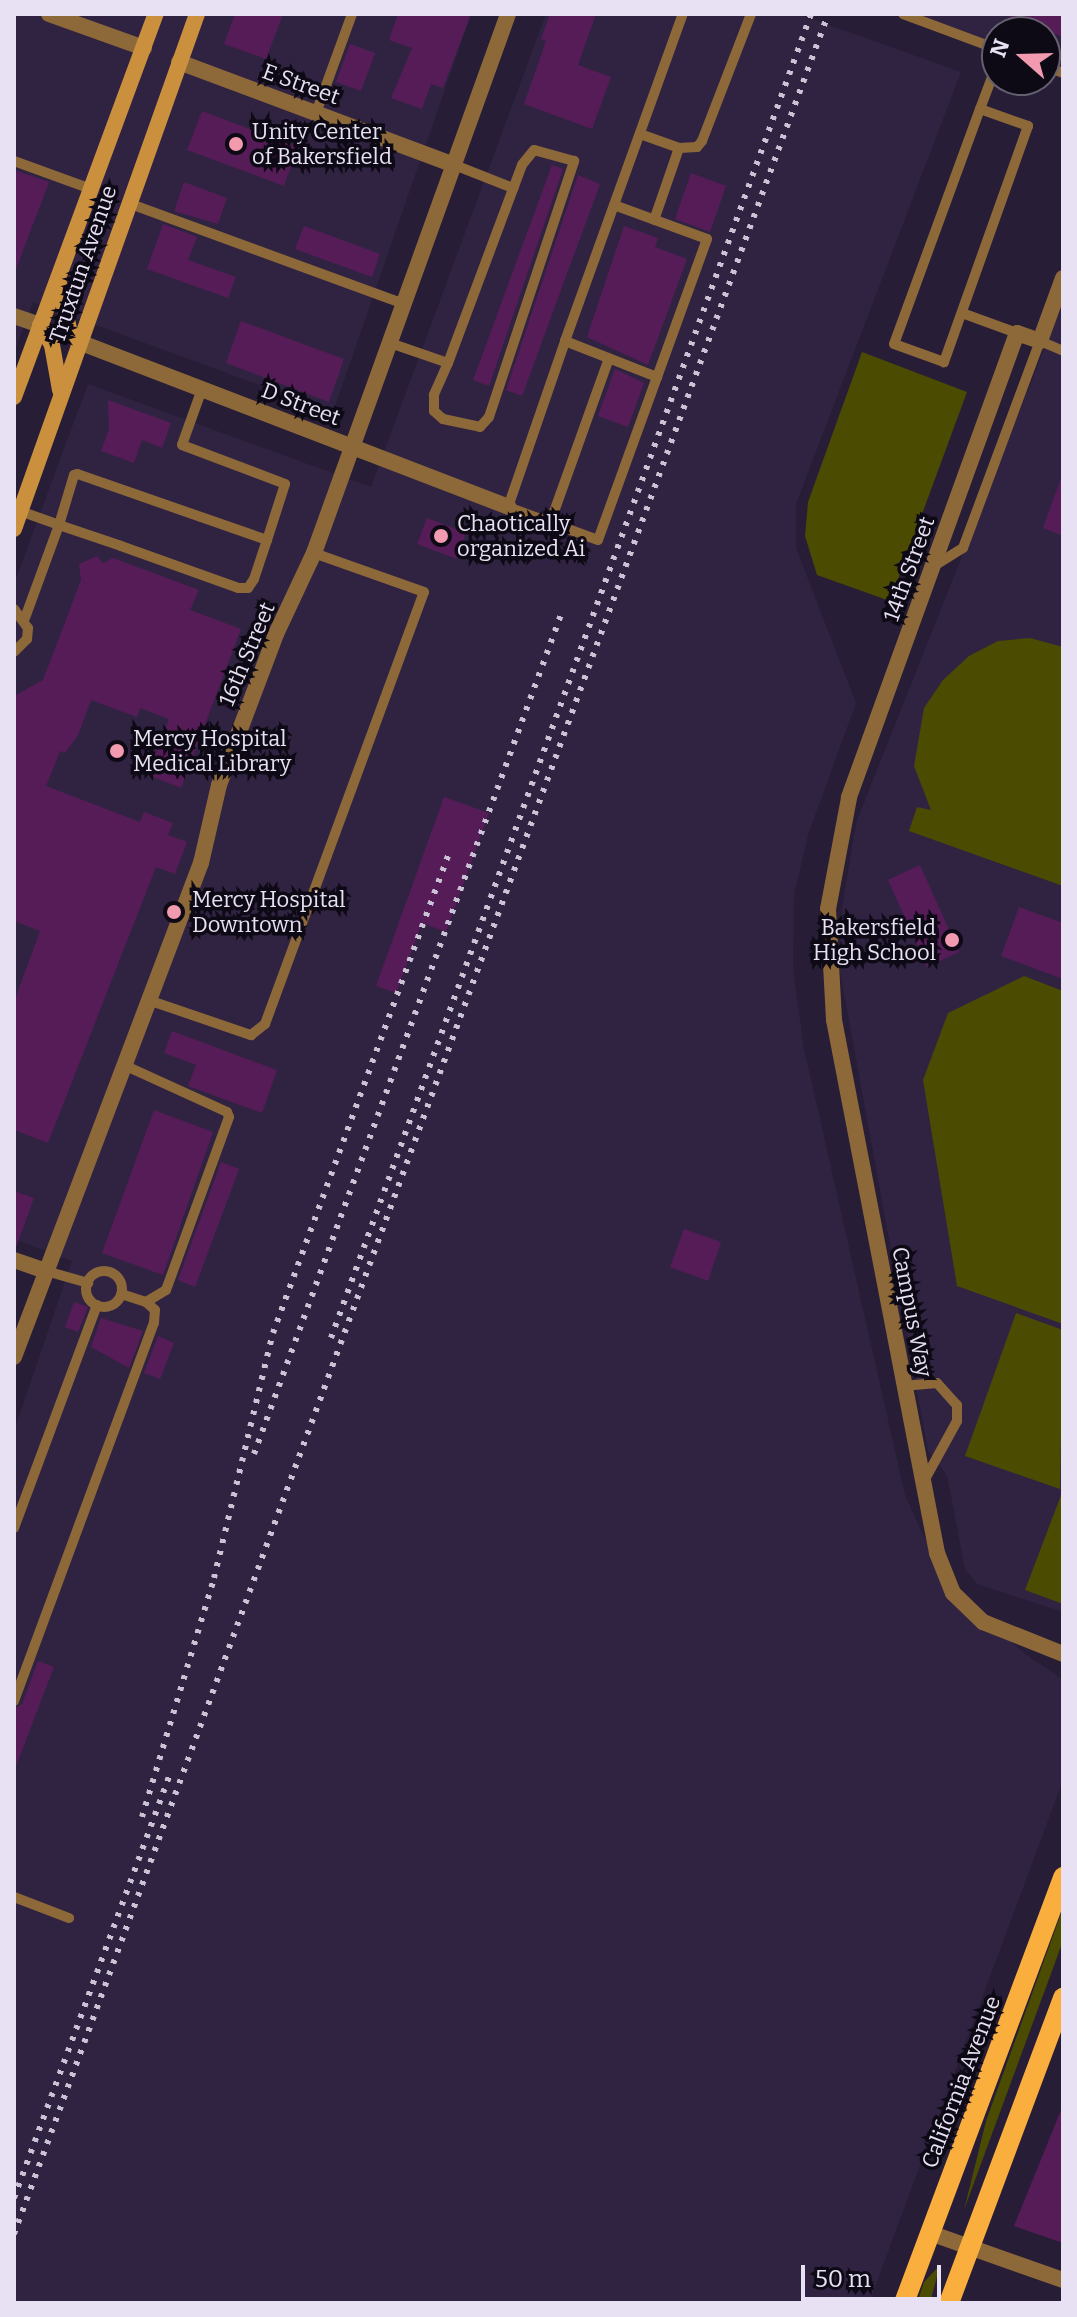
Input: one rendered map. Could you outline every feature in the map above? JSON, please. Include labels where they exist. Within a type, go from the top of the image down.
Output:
[{"type":"main road","name":"Truxtun Avenue","points":[[14,397],[156,14]]},
{"type":"main road","name":"Truxtun Avenue","points":[[14,529],[60,392],[197,14]]},
{"type":"main road","points":[[57,277],[70,333],[79,342]]},
{"type":"main road","points":[[40,325],[52,345],[60,392]]},
{"type":"main road","name":"California Avenue","points":[[904,2303],[1063,1877]]},
{"type":"main road","points":[[949,2303],[1063,1998]]},
{"type":"street","points":[[49,14],[144,48]]},
{"type":"street","name":"16th Street","points":[[14,1357],[151,1001],[201,863],[219,785],[276,634],[314,553],[508,14]]},
{"type":"street","name":"E Street","points":[[179,62],[452,164]]},
{"type":"street","points":[[1017,333],[1040,341],[1063,278]]},
{"type":"street","points":[[14,316],[40,325]]},
{"type":"street","name":"14th Street","points":[[828,909],[849,798],[1017,333]]},
{"type":"street","name":"D Street","points":[[79,342],[508,507]]},
{"type":"street","name":"Campus Way","points":[[828,909],[834,1020],[922,1487],[953,1593],[983,1622],[1063,1654]]},
{"type":"street","points":[[14,1260],[46,1271]]},
{"type":"street","points":[[930,2233],[1063,2280]]},
{"type":"lane","points":[[316,113],[352,14]]},
{"type":"lane","points":[[614,205],[707,239],[598,540],[508,507],[565,341],[614,205],[640,134],[683,14]]},
{"type":"lane","points":[[640,134],[679,148],[697,147],[751,14]]},
{"type":"lane","points":[[903,14],[981,43]]},
{"type":"lane","points":[[980,109],[1028,126],[944,362],[894,344],[980,109],[985,96]]},
{"type":"lane","points":[[654,220],[679,148]]},
{"type":"lane","points":[[534,150],[574,161],[489,417],[480,427],[443,419],[434,411],[434,395],[448,363],[513,188],[534,150]]},
{"type":"lane","points":[[14,161],[91,189]]},
{"type":"lane","points":[[452,164],[513,188]]},
{"type":"lane","points":[[128,203],[404,304]]},
{"type":"lane","points":[[962,313],[1017,333]]},
{"type":"lane","points":[[565,341],[657,377]]},
{"type":"lane","points":[[934,566],[963,548],[1040,341],[1063,351]]},
{"type":"lane","points":[[390,343],[448,363]]},
{"type":"lane","points":[[550,523],[609,358]]},
{"type":"lane","points":[[20,511],[238,588],[248,588],[254,579],[285,484],[182,445],[202,389]]},
{"type":"lane","points":[[14,652],[27,639],[25,618],[77,474],[267,540]]},
{"type":"lane","points":[[151,1001],[251,1035],[265,1024],[424,592],[314,553]]},
{"type":"lane","points":[[14,609],[25,618]]},
{"type":"lane","points":[[126,1066],[227,1112],[229,1117],[166,1290],[146,1302]]},
{"type":"lane","points":[[46,1271],[88,1283]]},
{"type":"lane","points":[[98,1272],[111,1272],[120,1280],[121,1294],[113,1305],[97,1305],[88,1297],[88,1283],[98,1272]]},
{"type":"lane","points":[[14,1701],[154,1323],[155,1310],[146,1302],[121,1294]]},
{"type":"lane","points":[[14,1528],[97,1305]]},
{"type":"lane","points":[[903,1386],[937,1383],[957,1405],[957,1421],[922,1487]]},
{"type":"lane","points":[[14,1897],[69,1918]]},
{"type":"shaded area","points":[[14,14],[471,14],[333,412],[33,302],[14,353]]},
{"type":"shaded area","points":[[546,14],[798,14],[961,72],[796,504],[796,548],[856,703],[809,832],[794,894],[793,967],[803,1044],[905,1495],[924,1537],[968,1601],[1025,1654],[1063,1680],[1063,1780],[869,2303],[14,2303],[14,1431],[72,1261],[14,1239],[14,584],[88,384],[371,487]]},
{"type":"shaded area","points":[[903,14],[1063,14],[1063,73],[1061,16],[981,16],[981,43]]},
{"type":"shaded area","name":"Bakersfield High School","points":[[1063,302],[1063,1612],[977,1584],[965,1569],[947,1475],[928,1451],[840,972],[842,908],[856,823]]},
{"type":"shaded area","points":[[862,352],[967,392],[890,601],[817,575],[805,536],[808,502]]},
{"type":"shaded area","points":[[1030,638],[1063,647],[1063,886],[909,831],[917,807],[931,810],[914,766],[924,708],[943,680],[969,656],[998,641]]},
{"type":"shaded area","points":[[1024,976],[1063,991],[1063,1324],[957,1286],[923,1080],[948,1013]]},
{"type":"shaded area","points":[[1016,1313],[1063,1330],[1060,1489],[965,1456]]},
{"type":"shaded area","points":[[1063,1490],[1063,1604],[1025,1590]]},
{"type":"shaded area","points":[[1063,1908],[1063,1941],[964,2210],[986,2121]]},
{"type":"shaded area","points":[[940,2265],[930,2303],[917,2303],[924,2282]]},
{"type":"building","points":[[235,14],[283,14],[266,59],[224,44]]},
{"type":"building","points":[[398,14],[471,14],[443,88],[431,84],[422,109],[391,98],[412,48],[389,40]]},
{"type":"building","points":[[550,14],[596,14],[578,65],[611,77],[592,129],[524,104],[546,41],[541,39]]},
{"type":"building","points":[[1063,14],[1063,37],[1061,16],[1006,15]]},
{"type":"building","points":[[350,44],[375,53],[361,91],[336,82]]},
{"type":"building","points":[[202,111],[298,147],[284,186],[187,150]]},
{"type":"building","points":[[552,165],[563,169],[489,386],[473,380]]},
{"type":"building","points":[[14,170],[49,182],[16,269],[14,269]]},
{"type":"building","points":[[691,173],[726,186],[710,232],[675,219]]},
{"type":"building","points":[[578,175],[600,184],[522,396],[506,390]]},
{"type":"building","points":[[184,182],[227,198],[218,224],[174,211]]},
{"type":"building","points":[[163,224],[197,237],[188,260],[236,277],[228,298],[147,269]]},
{"type":"building","points":[[304,226],[380,254],[372,277],[295,249]]},
{"type":"building","points":[[624,226],[658,238],[655,247],[687,259],[648,365],[587,337]]},
{"type":"building","points":[[241,321],[344,359],[329,402],[226,363]]},
{"type":"building","points":[[615,369],[644,383],[628,427],[598,416]]},
{"type":"building","points":[[108,400],[171,423],[162,448],[142,440],[134,463],[101,451],[109,429]]},
{"type":"building","points":[[1063,478],[1063,536],[1043,528]]},
{"type":"building","points":[[427,518],[466,533],[457,559],[417,544]]},
{"type":"building","points":[[97,556],[103,563],[113,558],[199,590],[190,610],[241,629],[181,788],[148,775],[169,719],[140,708],[137,717],[91,700],[78,735],[65,753],[60,751],[46,786],[140,822],[144,812],[173,823],[168,835],[187,842],[175,874],[156,867],[48,1143],[14,1130],[14,1002],[40,931],[14,921],[14,696],[43,680],[81,580],[79,564]]},
{"type":"building","points":[[444,797],[489,813],[446,932],[422,923],[396,993],[376,986]]},
{"type":"building","points":[[920,865],[959,952],[927,967],[888,880]]},
{"type":"building","points":[[1019,907],[1063,923],[1063,979],[1001,956]]},
{"type":"building","points":[[172,1031],[277,1070],[262,1113],[188,1086],[196,1065],[164,1053]]},
{"type":"building","points":[[154,1110],[213,1132],[163,1275],[102,1253]]},
{"type":"building","points":[[221,1162],[239,1169],[195,1287],[178,1280]]},
{"type":"building","points":[[14,1191],[34,1198],[16,1247],[14,1246]]},
{"type":"building","points":[[684,1229],[721,1242],[708,1281],[670,1267]]},
{"type":"building","points":[[74,1302],[88,1307],[78,1332],[65,1327]]},
{"type":"building","points":[[101,1318],[143,1331],[129,1368],[91,1347]]},
{"type":"building","points":[[158,1336],[174,1343],[160,1379],[144,1373]]},
{"type":"building","points":[[38,1661],[54,1667],[14,1771],[14,1709],[22,1704]]},
{"type":"building","points":[[1063,2110],[1063,2243],[1014,2226]]},
{"type":"railway","points":[[331,1338],[811,14]]},
{"type":"railway","points":[[14,2234],[828,14]]},
{"type":"railway","points":[[254,1454],[562,612]]},
{"type":"railway","points":[[142,1817],[214,1578],[273,1333],[449,853]]},
{"type":"railway","points":[[14,2198],[169,1777]]},
{"type":"place","name":"Unity Center of Bakersfield","points":[[236,144]]},
{"type":"place","name":"Chaotically organized Ai","points":[[441,536]]},
{"type":"place","name":"Mercy Hospital Medical Library","points":[[117,751]]},
{"type":"place","name":"Mercy Hospital Downtown","points":[[174,912]]},
{"type":"place","name":"Bakersfield High School","points":[[952,940]]}]
